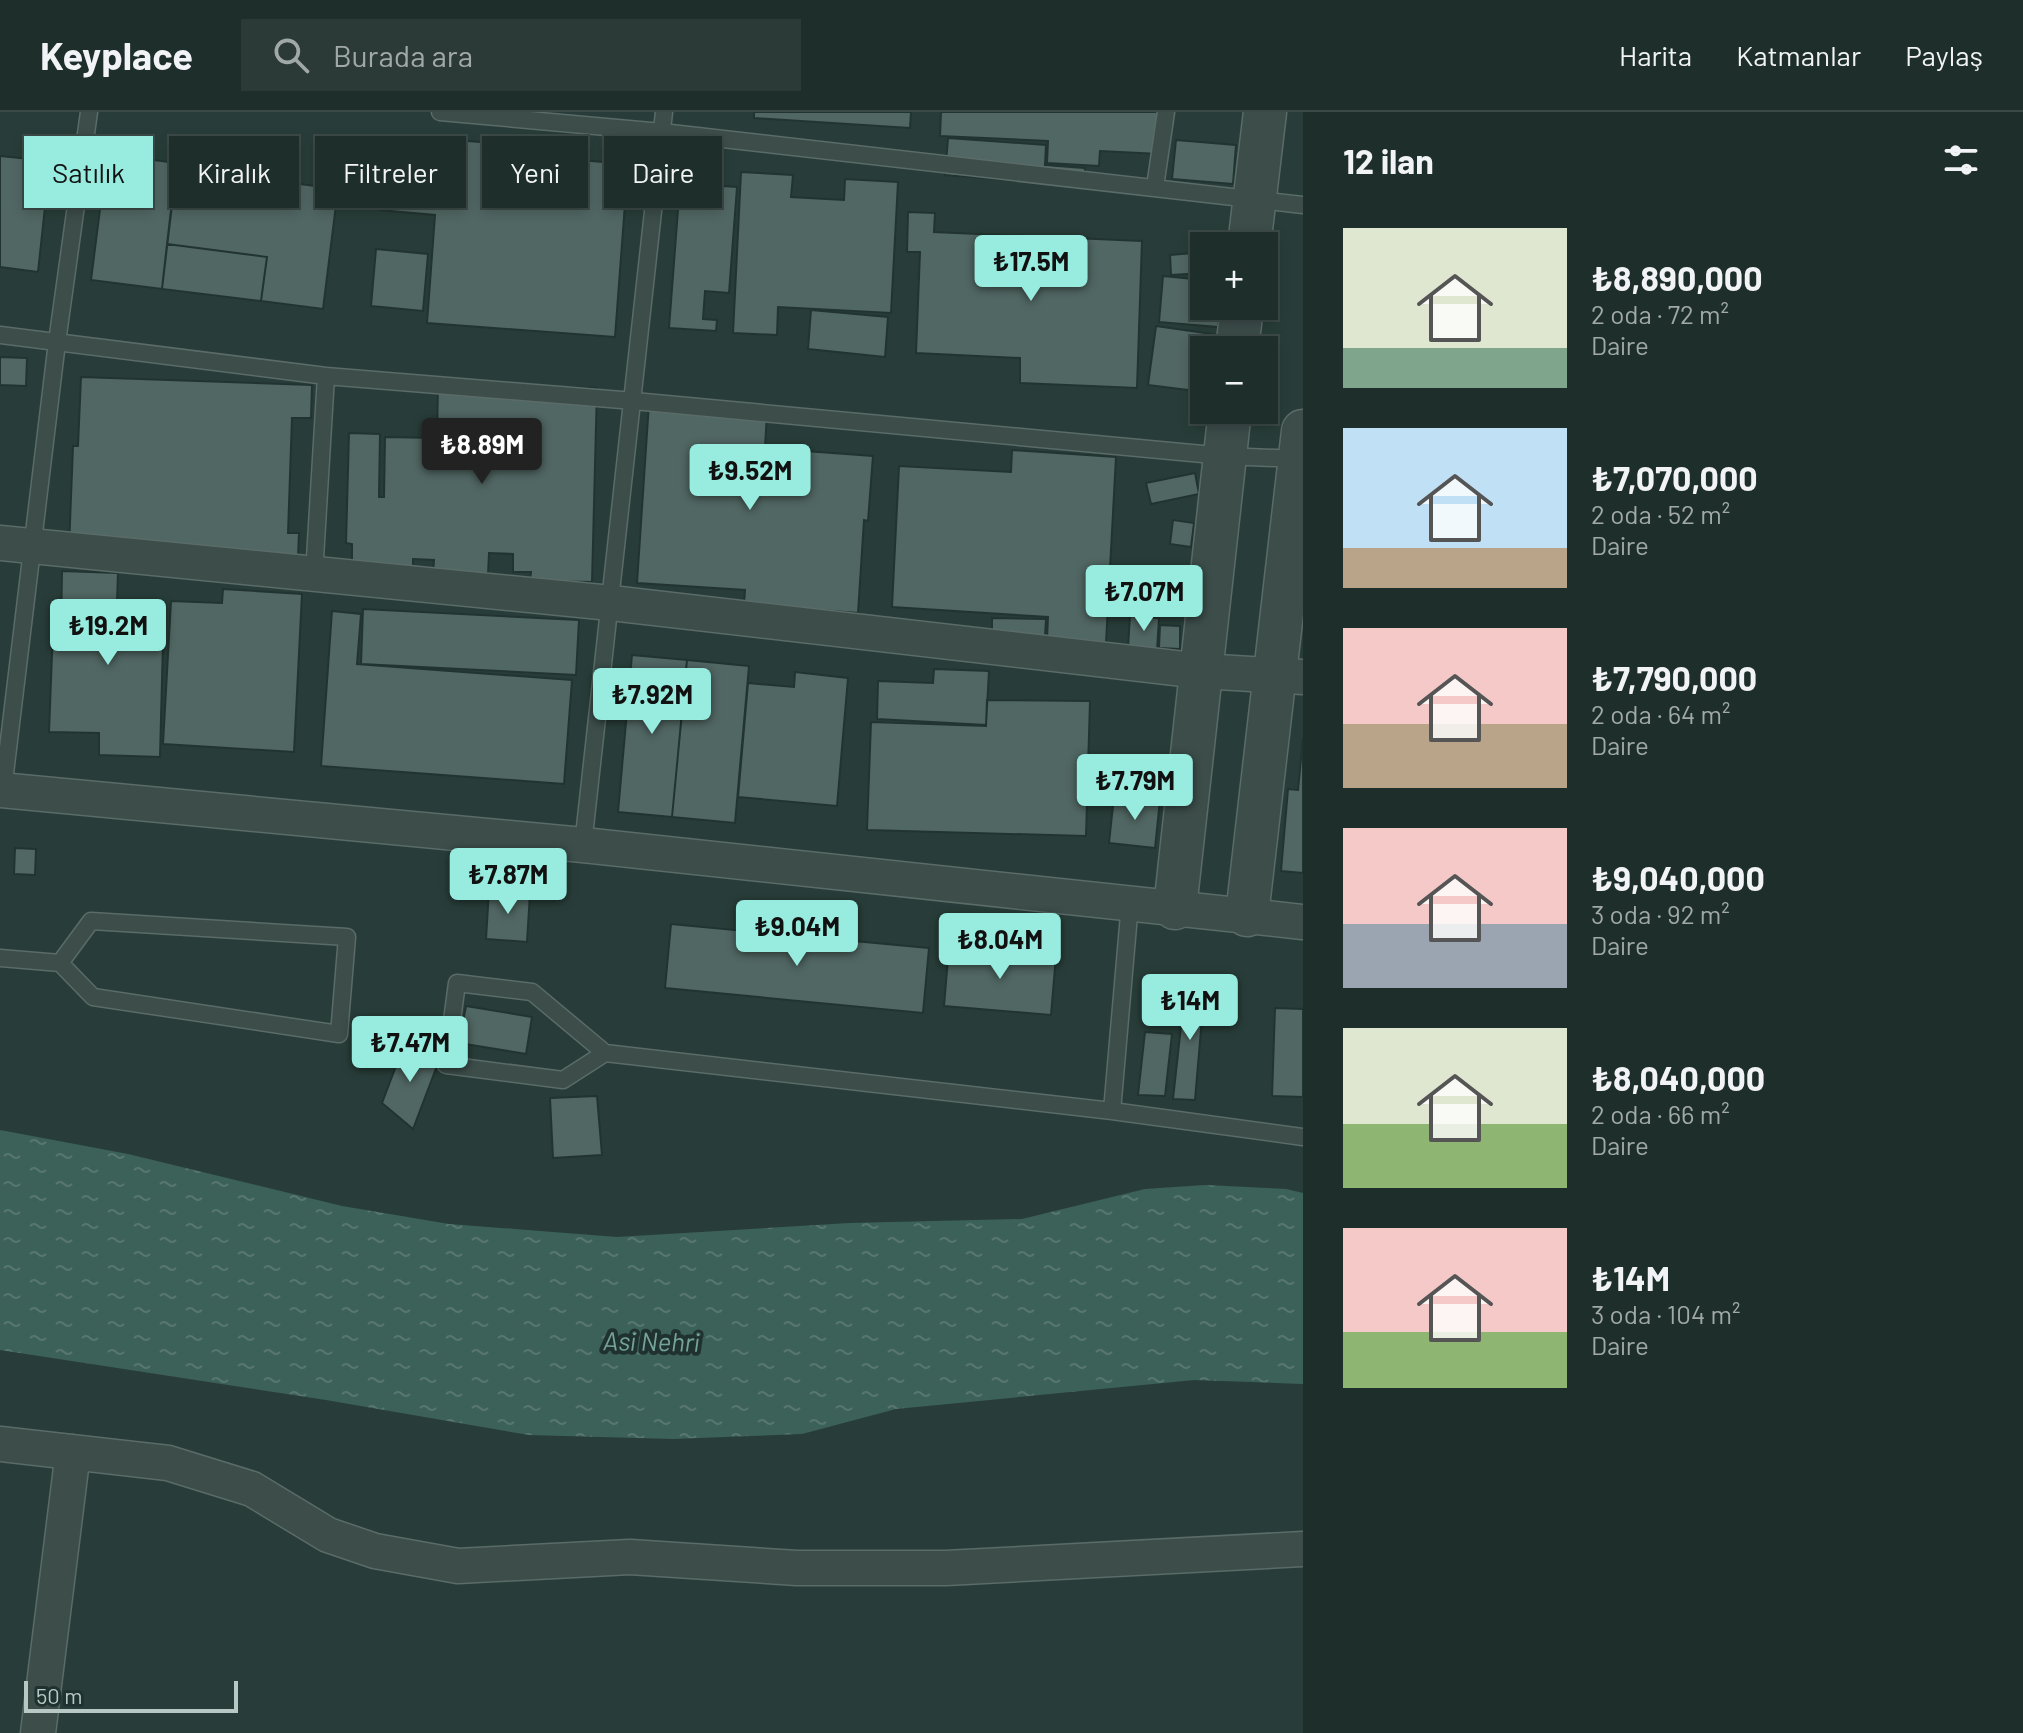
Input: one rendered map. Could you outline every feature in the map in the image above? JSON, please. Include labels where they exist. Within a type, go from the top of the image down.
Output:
[{"type":"street","points":[[1250,232],[1265,112]]},
{"type":"street","points":[[1175,908],[1228,424]]},
{"type":"street","points":[[1247,915],[1289,675],[1302,450]]},
{"type":"street","points":[[16,544],[611,603],[1201,671],[1289,675]]},
{"type":"street","points":[[1,790],[583,845],[1303,922]]},
{"type":"street","points":[[0,1444],[168,1463],[252,1489],[339,1539],[375,1551],[458,1566],[630,1557],[797,1568],[946,1568],[1303,1549]]},
{"type":"street","points":[[38,1733],[73,1452]]},
{"type":"lane","points":[[1,790],[16,544],[57,342],[89,112]]},
{"type":"lane","points":[[440,112],[662,132],[1303,205]]},
{"type":"lane","points":[[583,845],[664,112]]},
{"type":"lane","points":[[1155,187],[1166,112]]},
{"type":"lane","points":[[0,335],[326,376],[634,401],[1224,456],[1302,450]]},
{"type":"lane","points":[[314,575],[326,376]]},
{"type":"lane","points":[[1112,1111],[1130,903]]},
{"type":"lane","points":[[0,958],[60,963],[93,997],[339,1034],[347,937],[91,921],[60,963]]},
{"type":"lane","points":[[605,1053],[563,1080],[446,1065],[457,983],[532,992],[605,1053],[1112,1111],[1303,1137]]},
{"type":"water","name":"Asi Nehri","points":[[0,1130],[128,1154],[342,1206],[449,1224],[617,1237],[850,1223],[1022,1219],[1145,1189],[1205,1185],[1286,1189],[1303,1193],[1303,1384],[1194,1380],[896,1409],[802,1434],[673,1439],[529,1435],[0,1350]]},
{"type":"building","points":[[754,112],[911,112],[910,128],[754,118]]},
{"type":"building","points":[[941,112],[1163,112],[1160,154],[1100,151],[1099,166],[1047,163],[1048,141],[940,136]]},
{"type":"building","points":[[948,138],[1046,145],[1045,165],[1085,168],[1083,186],[945,175]]},
{"type":"building","points":[[1176,140],[1236,145],[1233,184],[1172,179]]},
{"type":"building","points":[[466,141],[482,142],[482,208],[588,208],[588,161],[604,162],[604,208],[625,208],[615,337],[427,323],[435,215],[380,210],[466,208]]},
{"type":"building","points":[[0,156],[24,158],[24,208],[45,208],[38,272],[0,267]]},
{"type":"building","points":[[153,160],[169,162],[169,208],[172,208],[162,289],[91,280],[100,208],[153,208]]},
{"type":"building","points":[[741,172],[793,175],[791,197],[844,200],[845,179],[898,182],[891,313],[778,307],[777,335],[733,333]]},
{"type":"building","points":[[299,184],[315,186],[315,208],[336,208],[323,309],[261,301],[267,257],[167,244],[171,208],[299,208]]},
{"type":"building","points":[[722,186],[737,187],[729,293],[705,291],[703,319],[717,320],[716,331],[669,328],[678,208],[722,208]]},
{"type":"building","points":[[908,212],[935,213],[934,232],[1142,241],[1137,388],[1020,383],[1020,358],[916,353],[920,252],[907,252]]},
{"type":"building","points":[[167,244],[267,257],[261,301],[162,289]]},
{"type":"building","points":[[376,249],[428,254],[423,311],[371,306]]},
{"type":"building","points":[[1190,253],[1190,274],[1171,275],[1170,255]]},
{"type":"building","points":[[1163,276],[1190,279],[1190,320],[1218,320],[1218,327],[1159,322]]},
{"type":"building","points":[[811,310],[888,317],[885,357],[808,349]]},
{"type":"building","points":[[1156,326],[1219,335],[1190,336],[1190,390],[1148,385]]},
{"type":"building","points":[[0,357],[27,358],[26,386],[0,385]]},
{"type":"building","points":[[81,377],[312,385],[311,418],[292,418],[288,533],[299,533],[298,556],[69,548],[73,446],[78,446]]},
{"type":"building","points":[[438,384],[597,388],[592,582],[530,581],[531,572],[513,572],[513,554],[489,553],[488,575],[433,574],[434,560],[413,559],[413,574],[352,572],[352,544],[346,543],[349,433],[380,434],[379,497],[384,497],[385,437],[437,438]]},
{"type":"building","points":[[649,403],[767,412],[765,448],[873,456],[868,521],[864,520],[858,613],[744,604],[745,590],[637,583]]},
{"type":"building","points":[[1012,450],[1116,457],[1106,643],[1047,639],[1048,617],[892,607],[899,466],[1011,472]]},
{"type":"building","points":[[1195,473],[1199,494],[1151,504],[1146,483]]},
{"type":"building","points":[[1173,520],[1194,523],[1191,547],[1170,544]]},
{"type":"building","points":[[62,571],[118,573],[117,602],[164,604],[160,757],[99,755],[99,733],[49,732],[53,628],[61,628]]},
{"type":"building","points":[[223,589],[302,594],[294,752],[163,744],[171,601],[222,603]]},
{"type":"building","points":[[363,609],[579,620],[576,675],[361,664]]},
{"type":"building","points":[[332,611],[361,614],[357,664],[572,680],[564,784],[321,766]]},
{"type":"building","points":[[1130,616],[1159,618],[1157,650],[1128,648]]},
{"type":"building","points":[[992,618],[1046,619],[1045,636],[992,636]]},
{"type":"building","points":[[1160,625],[1180,626],[1180,649],[1159,648]]},
{"type":"building","points":[[632,655],[687,660],[672,817],[618,812]]},
{"type":"building","points":[[687,660],[749,666],[735,823],[672,817]]},
{"type":"building","points":[[934,669],[989,671],[986,725],[877,719],[878,681],[933,683]]},
{"type":"building","points":[[795,672],[848,678],[837,806],[738,797],[748,683],[794,687]]},
{"type":"building","points":[[987,700],[1090,701],[1086,836],[867,830],[871,722],[986,726]]},
{"type":"building","points":[[1303,738],[1303,873],[1281,871],[1288,789],[1298,790]]},
{"type":"building","points":[[1114,796],[1160,800],[1155,848],[1109,843]]},
{"type":"building","points":[[15,848],[36,849],[35,875],[14,874]]},
{"type":"building","points":[[489,890],[530,893],[527,942],[486,939]]},
{"type":"building","points":[[671,924],[929,948],[923,1013],[665,988]]},
{"type":"building","points":[[949,946],[1056,956],[1051,1015],[944,1006]]},
{"type":"building","points":[[1186,981],[1205,983],[1195,1100],[1173,1099]]},
{"type":"building","points":[[466,1006],[532,1017],[526,1054],[459,1043]]},
{"type":"building","points":[[1275,1008],[1303,1009],[1303,1097],[1272,1096]]},
{"type":"building","points":[[1145,1032],[1172,1034],[1165,1096],[1138,1095]]},
{"type":"building","points":[[404,1045],[440,1058],[413,1129],[382,1103]]},
{"type":"building","points":[[597,1096],[602,1155],[553,1158],[550,1098]]}]
